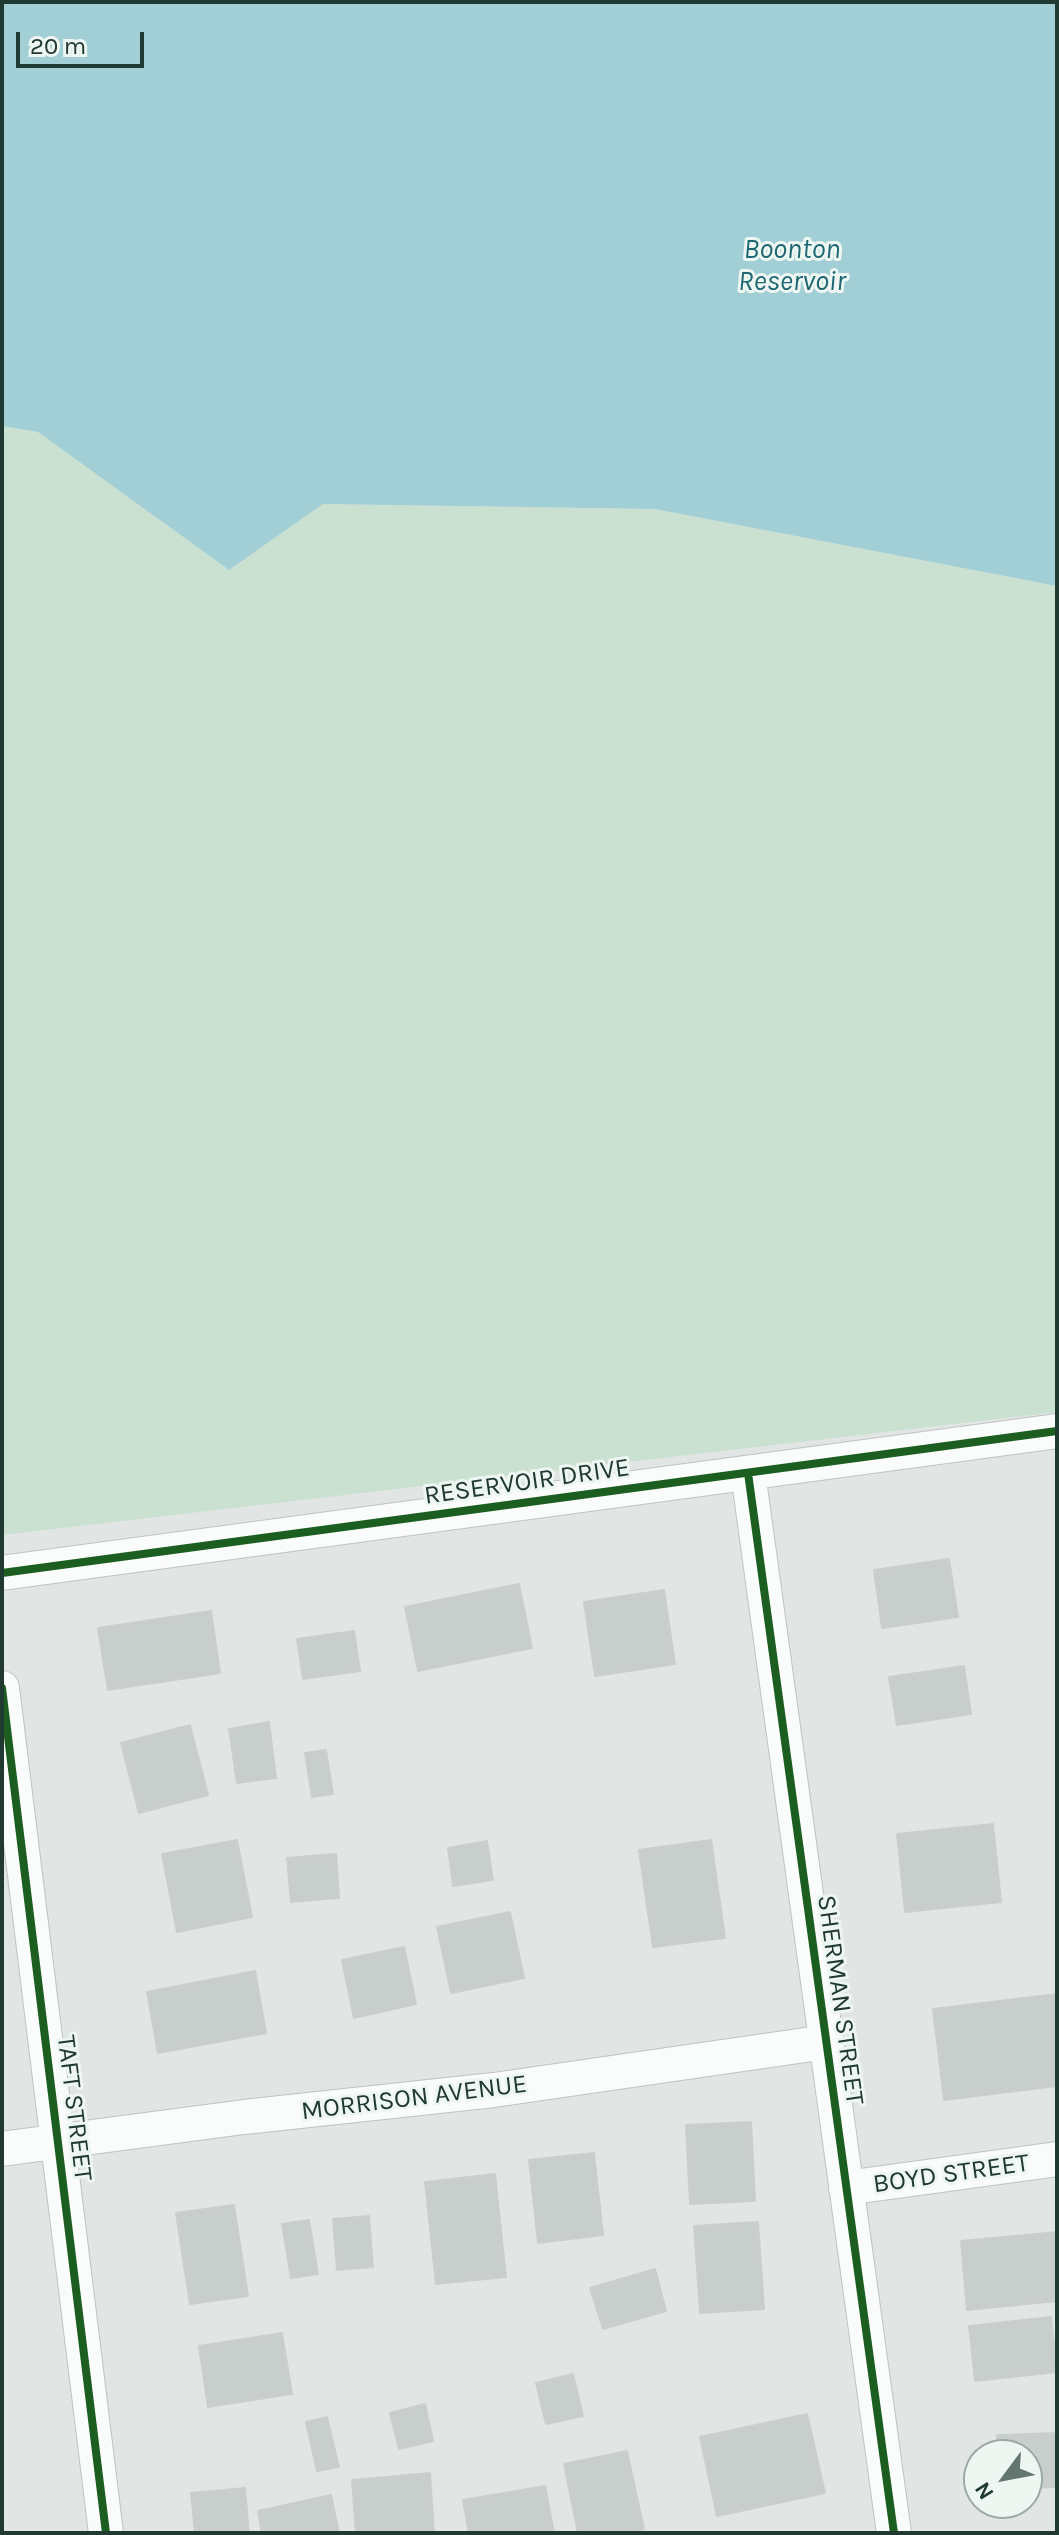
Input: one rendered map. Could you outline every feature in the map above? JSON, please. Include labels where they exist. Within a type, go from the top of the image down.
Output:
[{"type":"street","name":"RESERVOIR DRIVE","points":[[2,1573],[1057,1431]]},
{"type":"street","name":"SHERMAN STREET","points":[[748,1473],[894,2533]]},
{"type":"street","name":"TAFT STREET","points":[[2,1688],[106,2533]]},
{"type":"street","name":"MORRISON AVENUE","points":[[2,2149],[244,2117],[494,2090],[826,2042]]},
{"type":"street","name":"BOYD STREET","points":[[846,2188],[1057,2159]]},
{"type":"green space","points":[[2,426],[38,432],[229,570],[323,504],[655,509],[1057,586],[1057,1412],[2,1535]]},
{"type":"water","name":"Boonton Reservoir","points":[[2,2],[1057,2],[1057,586],[655,509],[323,504],[229,570],[38,432],[2,426]]},
{"type":"building","points":[[949,1559],[958,1617],[882,1628],[874,1570]]},
{"type":"building","points":[[519,1584],[532,1648],[418,1671],[405,1607]]},
{"type":"building","points":[[664,1590],[675,1664],[595,1676],[584,1602]]},
{"type":"building","points":[[211,1611],[220,1673],[108,1690],[98,1628]]},
{"type":"building","points":[[354,1631],[360,1671],[303,1679],[297,1639]]},
{"type":"building","points":[[964,1666],[971,1714],[897,1725],[889,1677]]},
{"type":"building","points":[[269,1722],[276,1778],[237,1783],[229,1729]]},
{"type":"building","points":[[190,1725],[208,1795],[139,1813],[121,1743]]},
{"type":"building","points":[[326,1750],[333,1794],[312,1797],[305,1753]]},
{"type":"building","points":[[993,1824],[1001,1902],[905,1912],[897,1834]]},
{"type":"building","points":[[237,1840],[252,1917],[177,1932],[162,1854]]},
{"type":"building","points":[[711,1840],[725,1938],[653,1947],[639,1850]]},
{"type":"building","points":[[487,1841],[493,1880],[453,1886],[448,1848]]},
{"type":"building","points":[[336,1854],[339,1898],[291,1902],[287,1858]]},
{"type":"building","points":[[510,1912],[524,1978],[451,1993],[437,1927]]},
{"type":"building","points":[[404,1947],[416,2004],[354,2018],[342,1960]]},
{"type":"building","points":[[255,1971],[266,2033],[158,2053],[147,1992]]},
{"type":"building","points":[[1057,1994],[1057,2086],[944,2100],[933,2009]]},
{"type":"building","points":[[751,2122],[755,2201],[690,2204],[686,2125]]},
{"type":"building","points":[[594,2153],[603,2235],[538,2243],[529,2160]]},
{"type":"building","points":[[495,2174],[506,2277],[436,2284],[425,2182]]},
{"type":"building","points":[[234,2205],[248,2296],[190,2304],[176,2213]]},
{"type":"building","points":[[369,2216],[373,2267],[337,2270],[333,2219]]},
{"type":"building","points":[[309,2220],[318,2274],[291,2278],[282,2224]]},
{"type":"building","points":[[758,2222],[764,2309],[700,2313],[694,2226]]},
{"type":"building","points":[[1057,2232],[1057,2301],[967,2310],[961,2241]]},
{"type":"building","points":[[655,2269],[666,2311],[603,2329],[590,2288]]},
{"type":"building","points":[[1051,2317],[1057,2372],[975,2381],[969,2326]]},
{"type":"building","points":[[282,2333],[292,2394],[208,2407],[199,2346]]},
{"type":"building","points":[[573,2374],[583,2416],[546,2424],[536,2383]]},
{"type":"building","points":[[425,2404],[433,2441],[399,2449],[390,2413]]},
{"type":"building","points":[[807,2414],[825,2493],[717,2516],[700,2437]]},
{"type":"building","points":[[327,2417],[339,2467],[317,2471],[306,2422]]},
{"type":"building","points":[[1057,2433],[1057,2487],[1043,2487],[1043,2439],[997,2439],[997,2435]]},
{"type":"building","points":[[627,2451],[644,2529],[626,2533],[578,2533],[564,2464]]},
{"type":"building","points":[[430,2473],[434,2533],[356,2533],[352,2480]]},
{"type":"building","points":[[545,2486],[554,2533],[469,2533],[463,2500]]},
{"type":"building","points":[[245,2488],[249,2533],[195,2533],[191,2493]]},
{"type":"building","points":[[331,2495],[339,2533],[262,2533],[258,2511]]},
{"type":"cycle path","points":[[2,1573],[1057,1431]]},
{"type":"cycle path","points":[[748,1473],[894,2533]]},
{"type":"cycle path","points":[[2,1688],[106,2533]]}]
